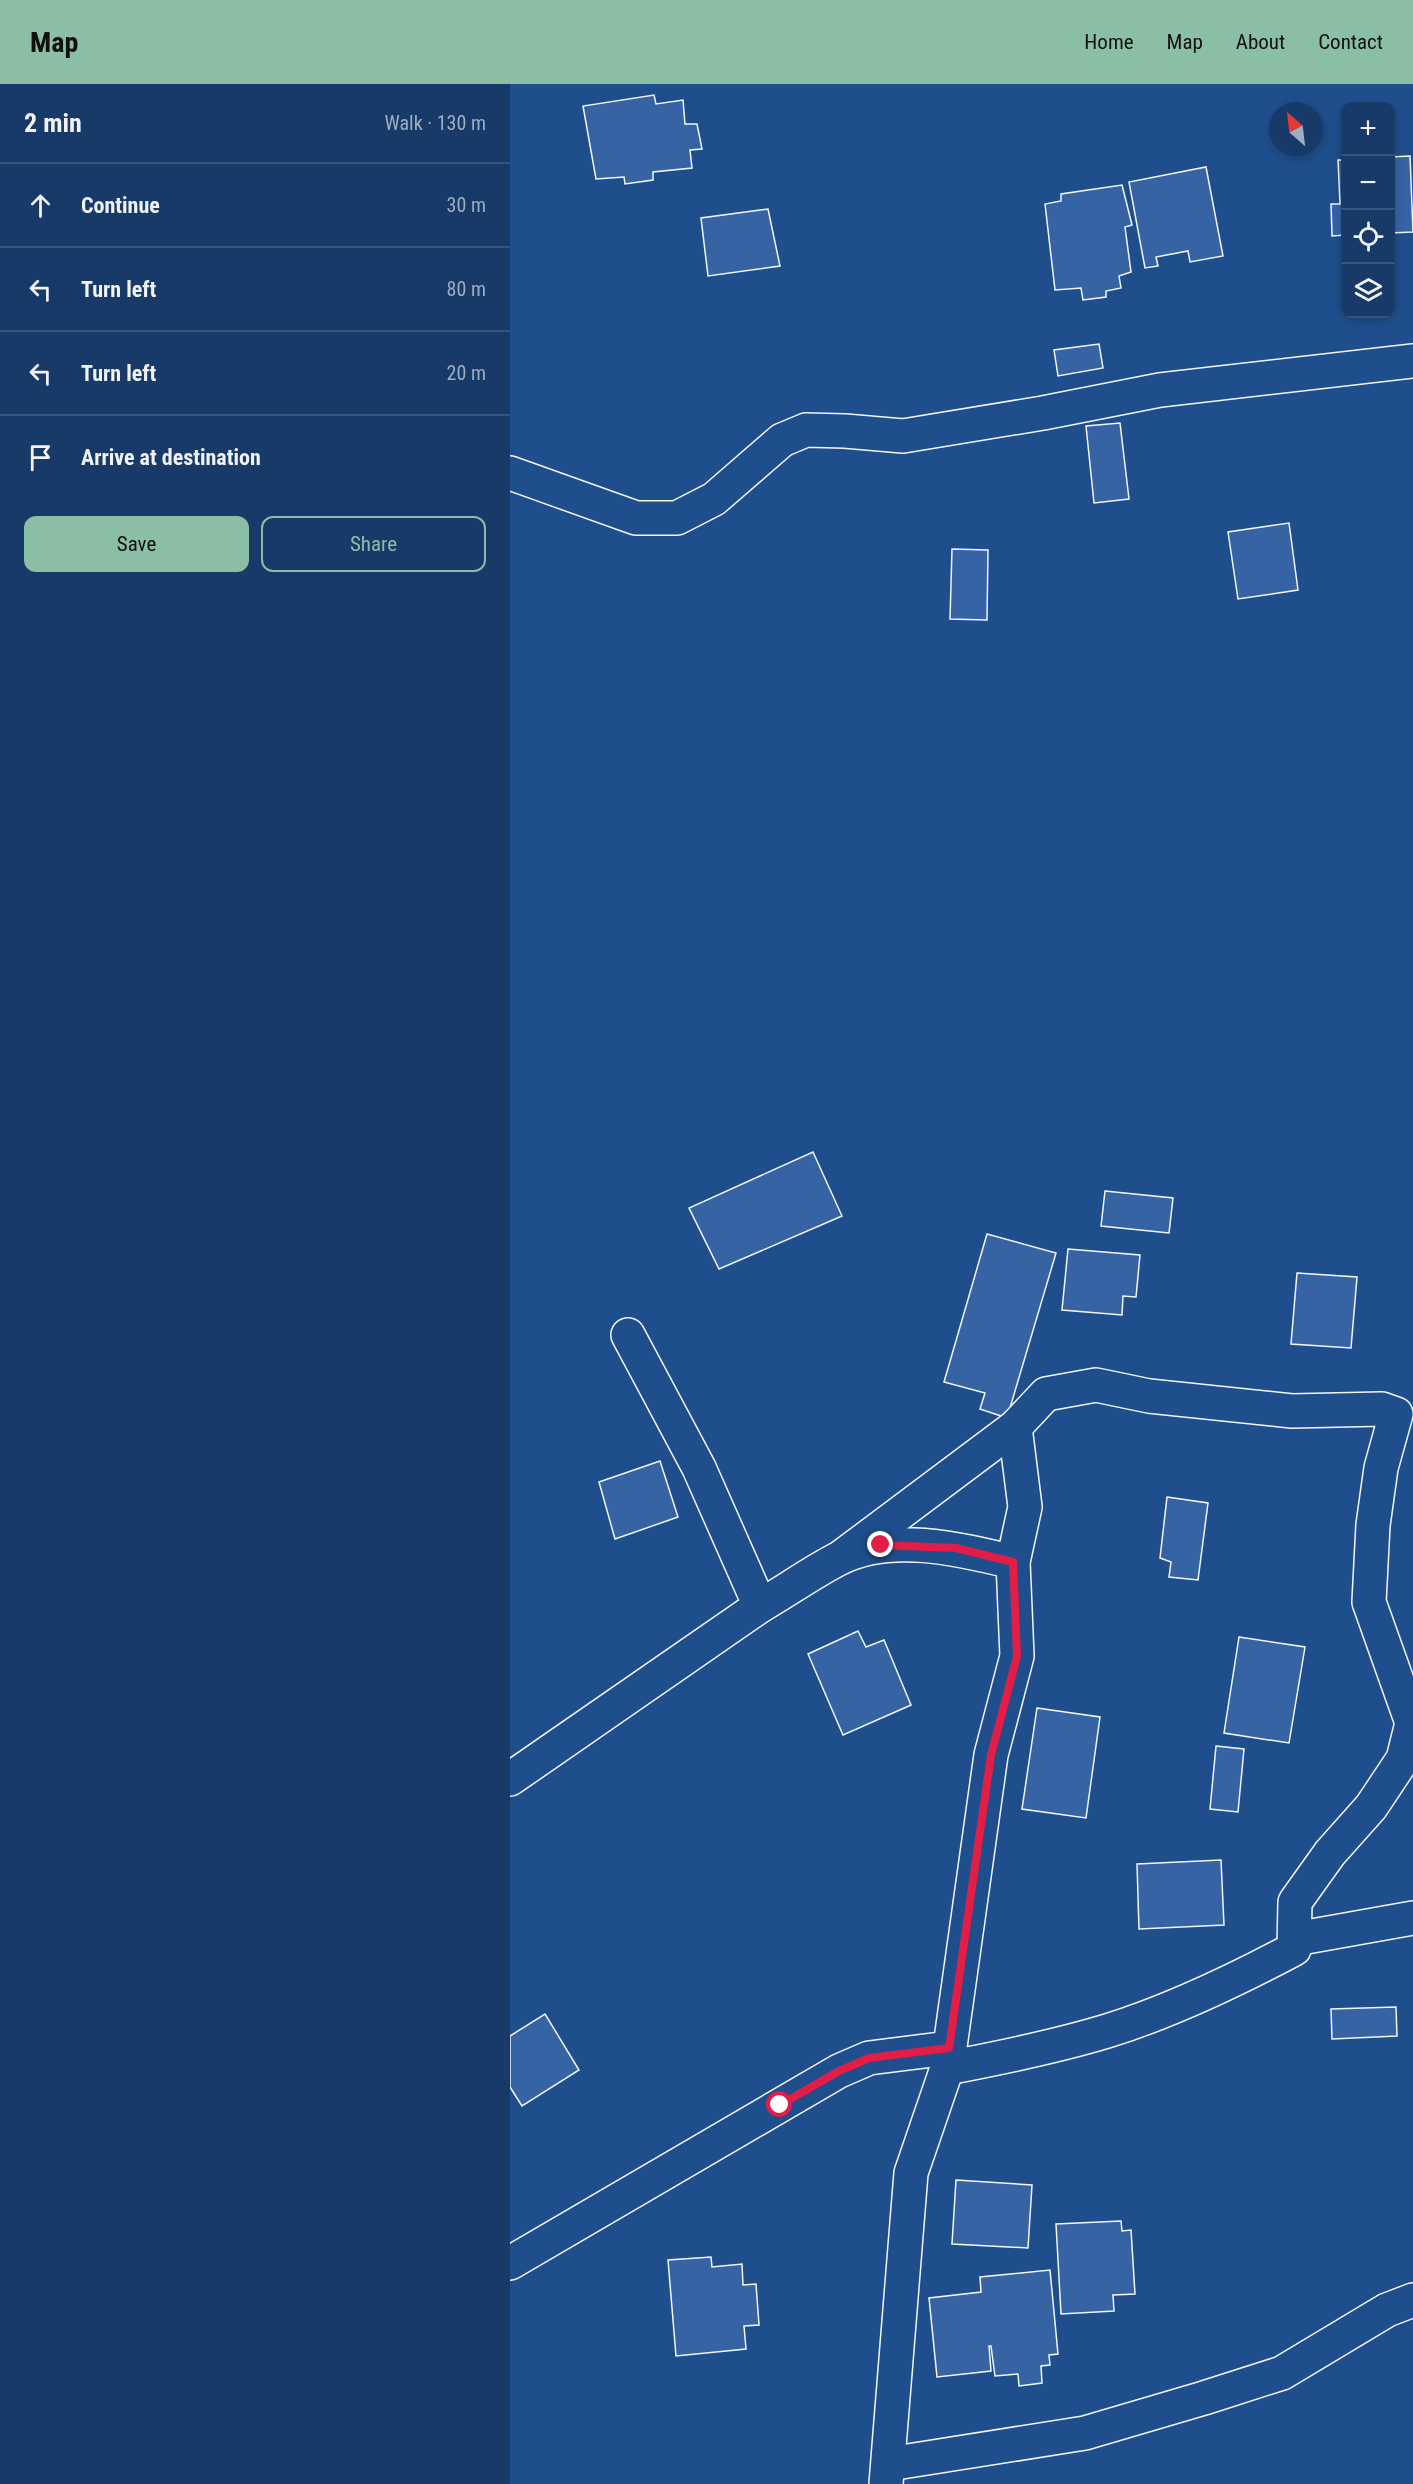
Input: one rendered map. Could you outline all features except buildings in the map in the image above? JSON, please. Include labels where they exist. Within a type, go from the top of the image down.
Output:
[{"type":"street","points":[[510,472],[636,518],[677,518],[714,499],[782,440],[806,430],[903,436],[1043,413],[1160,390],[1413,361]]},
{"type":"street","points":[[628,1335],[699,1468],[760,1606]]},
{"type":"street","points":[[510,1779],[760,1606],[840,1558],[1015,1427],[1046,1394],[1096,1385],[1149,1396],[1292,1411],[1382,1409],[1396,1414],[1381,1468],[1376,1502],[1369,1602],[1412,1723],[1403,1759],[1371,1807],[1330,1853],[1295,1902],[1294,1949],[1230,1984],[1108,2031],[1019,2054],[948,2058],[869,2058],[839,2071],[510,2264]]},
{"type":"street","points":[[1015,1427],[1024,1507],[1013,1562],[1017,1656],[991,1755],[948,2058],[911,2173],[888,2474],[1085,2433],[1282,2373],[1387,2310],[1413,2300]]},
{"type":"street","points":[[840,1558],[881,1545],[956,1548],[1013,1562]]},
{"type":"street","points":[[1295,1939],[1413,1918]]},
{"type":"route","points":[[780,2105],[839,2071],[869,2058],[949,2048],[991,1755],[1017,1656],[1013,1562],[956,1548],[881,1545]]}]
